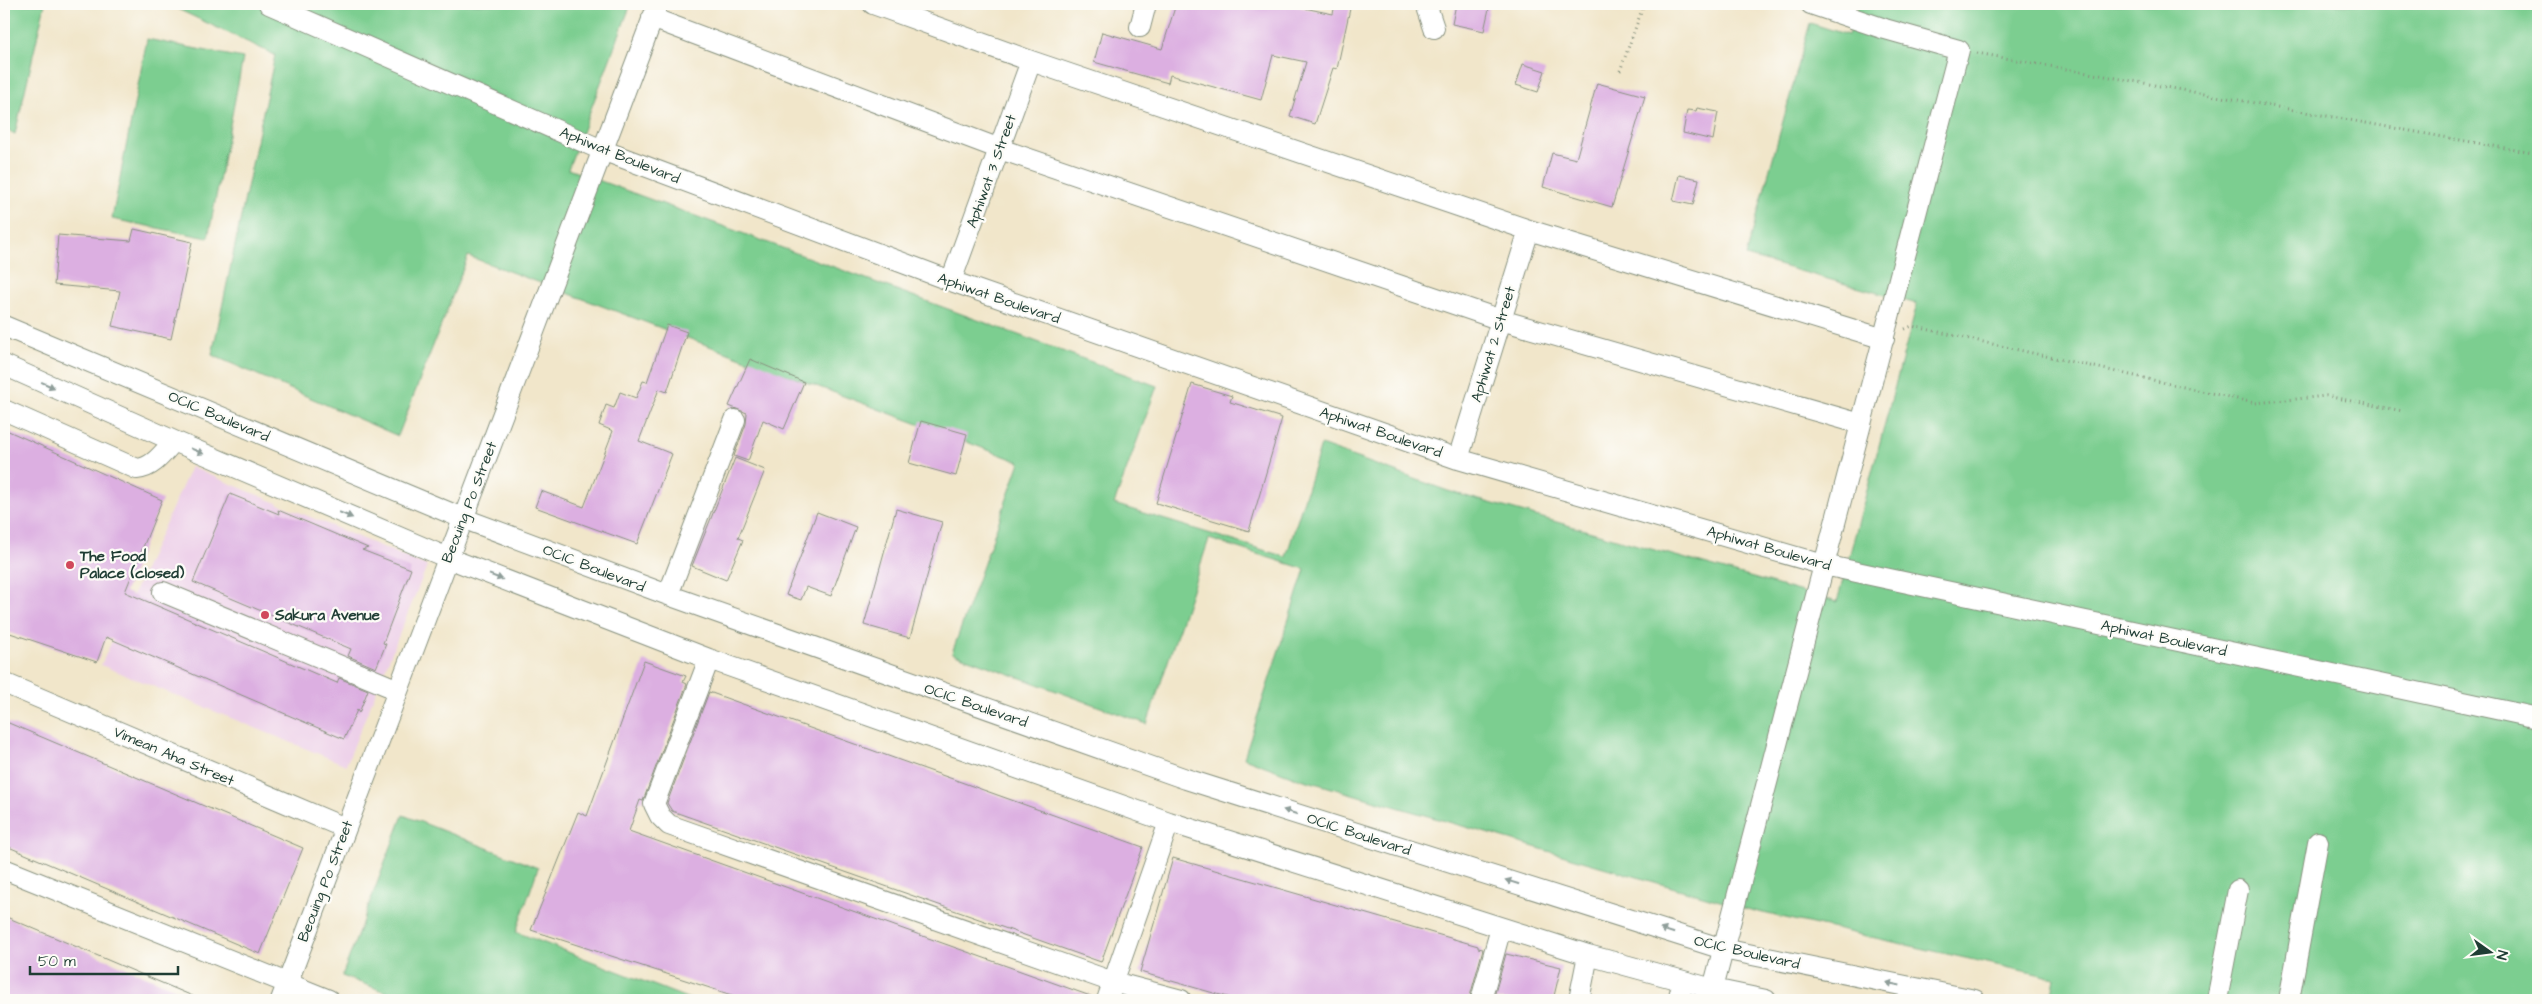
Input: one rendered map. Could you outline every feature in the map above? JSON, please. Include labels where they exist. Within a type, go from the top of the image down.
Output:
[{"type":"street","name":"Aphiwat Boulevard","points":[[269,4],[602,150],[952,282],[1458,459],[1824,565],[2538,718]]},
{"type":"street","points":[[874,4],[1031,61],[1528,230],[1884,339]]},
{"type":"street","points":[[1140,27],[1146,4]]},
{"type":"street","points":[[1426,4],[1434,28]]},
{"type":"street","points":[[1711,995],[1959,50],[1885,30],[1811,4]]},
{"type":"street","name":"Beouing Po Street","points":[[284,992],[655,11]]},
{"type":"street","points":[[655,11],[1000,149],[1501,320],[1861,424]]},
{"type":"street","name":"Aphiwat 3 Street","points":[[952,282],[1031,61]]},
{"type":"street","name":"Aphiwat 2 Street","points":[[1458,459],[1528,230]]},
{"type":"street","name":"OCIC Boulevard","points":[[6,332],[462,518],[668,596],[1186,779],[1723,949],[1975,1000]]},
{"type":"street","points":[[4,365],[174,441],[448,558],[709,659],[1169,822],[1588,955],[1680,991],[1766,1000]]},
{"type":"street","points":[[4,410],[137,469],[145,469],[151,465],[174,441]]},
{"type":"street","points":[[668,596],[735,420]]},
{"type":"street","points":[[163,592],[398,690]]},
{"type":"street","points":[[709,659],[654,804],[660,816],[669,825],[1110,991],[1181,1000]]},
{"type":"street","name":"Vimean Aha Street","points":[[4,683],[345,828]]},
{"type":"street","points":[[1110,991],[1169,822]]},
{"type":"street","points":[[2289,1000],[2318,842]]},
{"type":"street","points":[[4,869],[284,992],[329,1000]]},
{"type":"street","points":[[2216,1000],[2238,890]]},
{"type":"street","points":[[1481,1000],[1501,928]]},
{"type":"street","points":[[1579,1000],[1588,955]]},
{"type":"path","points":[[1620,71],[1644,4]]},
{"type":"path","points":[[1959,50],[2538,154]]},
{"type":"path","points":[[1884,339],[1912,326],[2255,403],[2326,396],[2403,411]]},
{"type":"shaded area","name":"Sakura Avenue","points":[[191,467],[427,566],[346,765],[101,665]]},
{"type":"green space","points":[[4,4],[45,4],[15,134],[4,129]]},
{"type":"green space","points":[[167,4],[631,4],[568,169],[1157,386],[1114,504],[1286,557],[1321,445],[1448,491],[1837,602],[1917,304],[1746,256],[1810,23],[1848,35],[1859,4],[2538,4],[2538,1000],[2051,1000],[2055,978],[1754,911],[1294,777],[1244,758],[1305,569],[1209,539],[1147,724],[952,653],[1020,462],[468,256],[398,436],[212,355],[275,55]]},
{"type":"green space","points":[[147,39],[243,58],[208,238],[112,219]]},
{"type":"green space","points":[[403,815],[538,868],[516,932],[692,1000],[408,1000],[342,976]]},
{"type":"building","points":[[1176,4],[1190,9],[1191,4],[1285,4],[1333,14],[1335,4],[1351,4],[1337,69],[1333,68],[1315,124],[1290,116],[1306,62],[1273,55],[1261,100],[1170,75],[1168,83],[1094,62],[1102,32],[1162,49]]},
{"type":"building","points":[[1456,4],[1490,4],[1484,31],[1452,24]]},
{"type":"building","points":[[1523,64],[1545,71],[1538,92],[1516,85]]},
{"type":"building","points":[[1597,83],[1645,96],[1612,207],[1543,187],[1552,153],[1576,159]]},
{"type":"building","points":[[1697,108],[1718,112],[1713,140],[1683,133],[1687,110],[1696,111]]},
{"type":"building","points":[[1679,175],[1699,179],[1693,205],[1673,201]]},
{"type":"building","points":[[134,229],[192,242],[171,339],[112,326],[120,291],[54,285],[58,235],[131,241]]},
{"type":"building","points":[[667,325],[687,332],[667,392],[659,389],[639,441],[672,454],[637,544],[535,507],[541,491],[584,507],[613,431],[599,425],[606,405],[614,408],[620,392],[636,398],[643,381],[647,382]]},
{"type":"building","points":[[750,359],[804,382],[784,429],[763,420],[748,461],[734,456],[746,424],[747,413],[729,406]]},
{"type":"building","points":[[1192,384],[1232,396],[1230,402],[1282,418],[1249,531],[1156,503]]},
{"type":"building","points":[[921,421],[967,434],[956,476],[909,463]]},
{"type":"building","name":"The Food Palace (closed)","points":[[4,429],[162,500],[125,592],[337,683],[339,678],[368,690],[359,713],[357,710],[344,739],[106,637],[97,662],[4,631]]},
{"type":"building","points":[[735,458],[765,470],[738,538],[743,540],[726,580],[692,566]]},
{"type":"building","points":[[230,494],[279,514],[278,510],[368,548],[362,550],[411,569],[383,643],[386,644],[376,668],[348,656],[351,649],[193,582]]},
{"type":"building","points":[[896,509],[942,522],[910,638],[864,625]]},
{"type":"building","points":[[817,512],[856,527],[831,596],[806,587],[801,600],[786,595]]},
{"type":"building","points":[[644,661],[686,676],[683,682],[687,684],[643,801],[640,800],[629,831],[1096,998],[1095,1000],[747,1000],[531,930],[578,812],[587,816]]},
{"type":"building","points":[[709,692],[1143,847],[1101,962],[672,811],[667,803]]},
{"type":"building","points":[[4,721],[303,848],[260,954],[4,845]]},
{"type":"building","points":[[1173,858],[1478,946],[1478,948],[1483,949],[1469,1000],[1238,1000],[1140,972]]},
{"type":"building","points":[[4,916],[202,1000],[4,1000]]},
{"type":"building","points":[[1506,954],[1561,967],[1553,1000],[1493,1000]]},
{"type":"place","name":"The Food Palace (closed)","points":[[70,565]]},
{"type":"place","name":"Sakura Avenue","points":[[265,615]]}]
